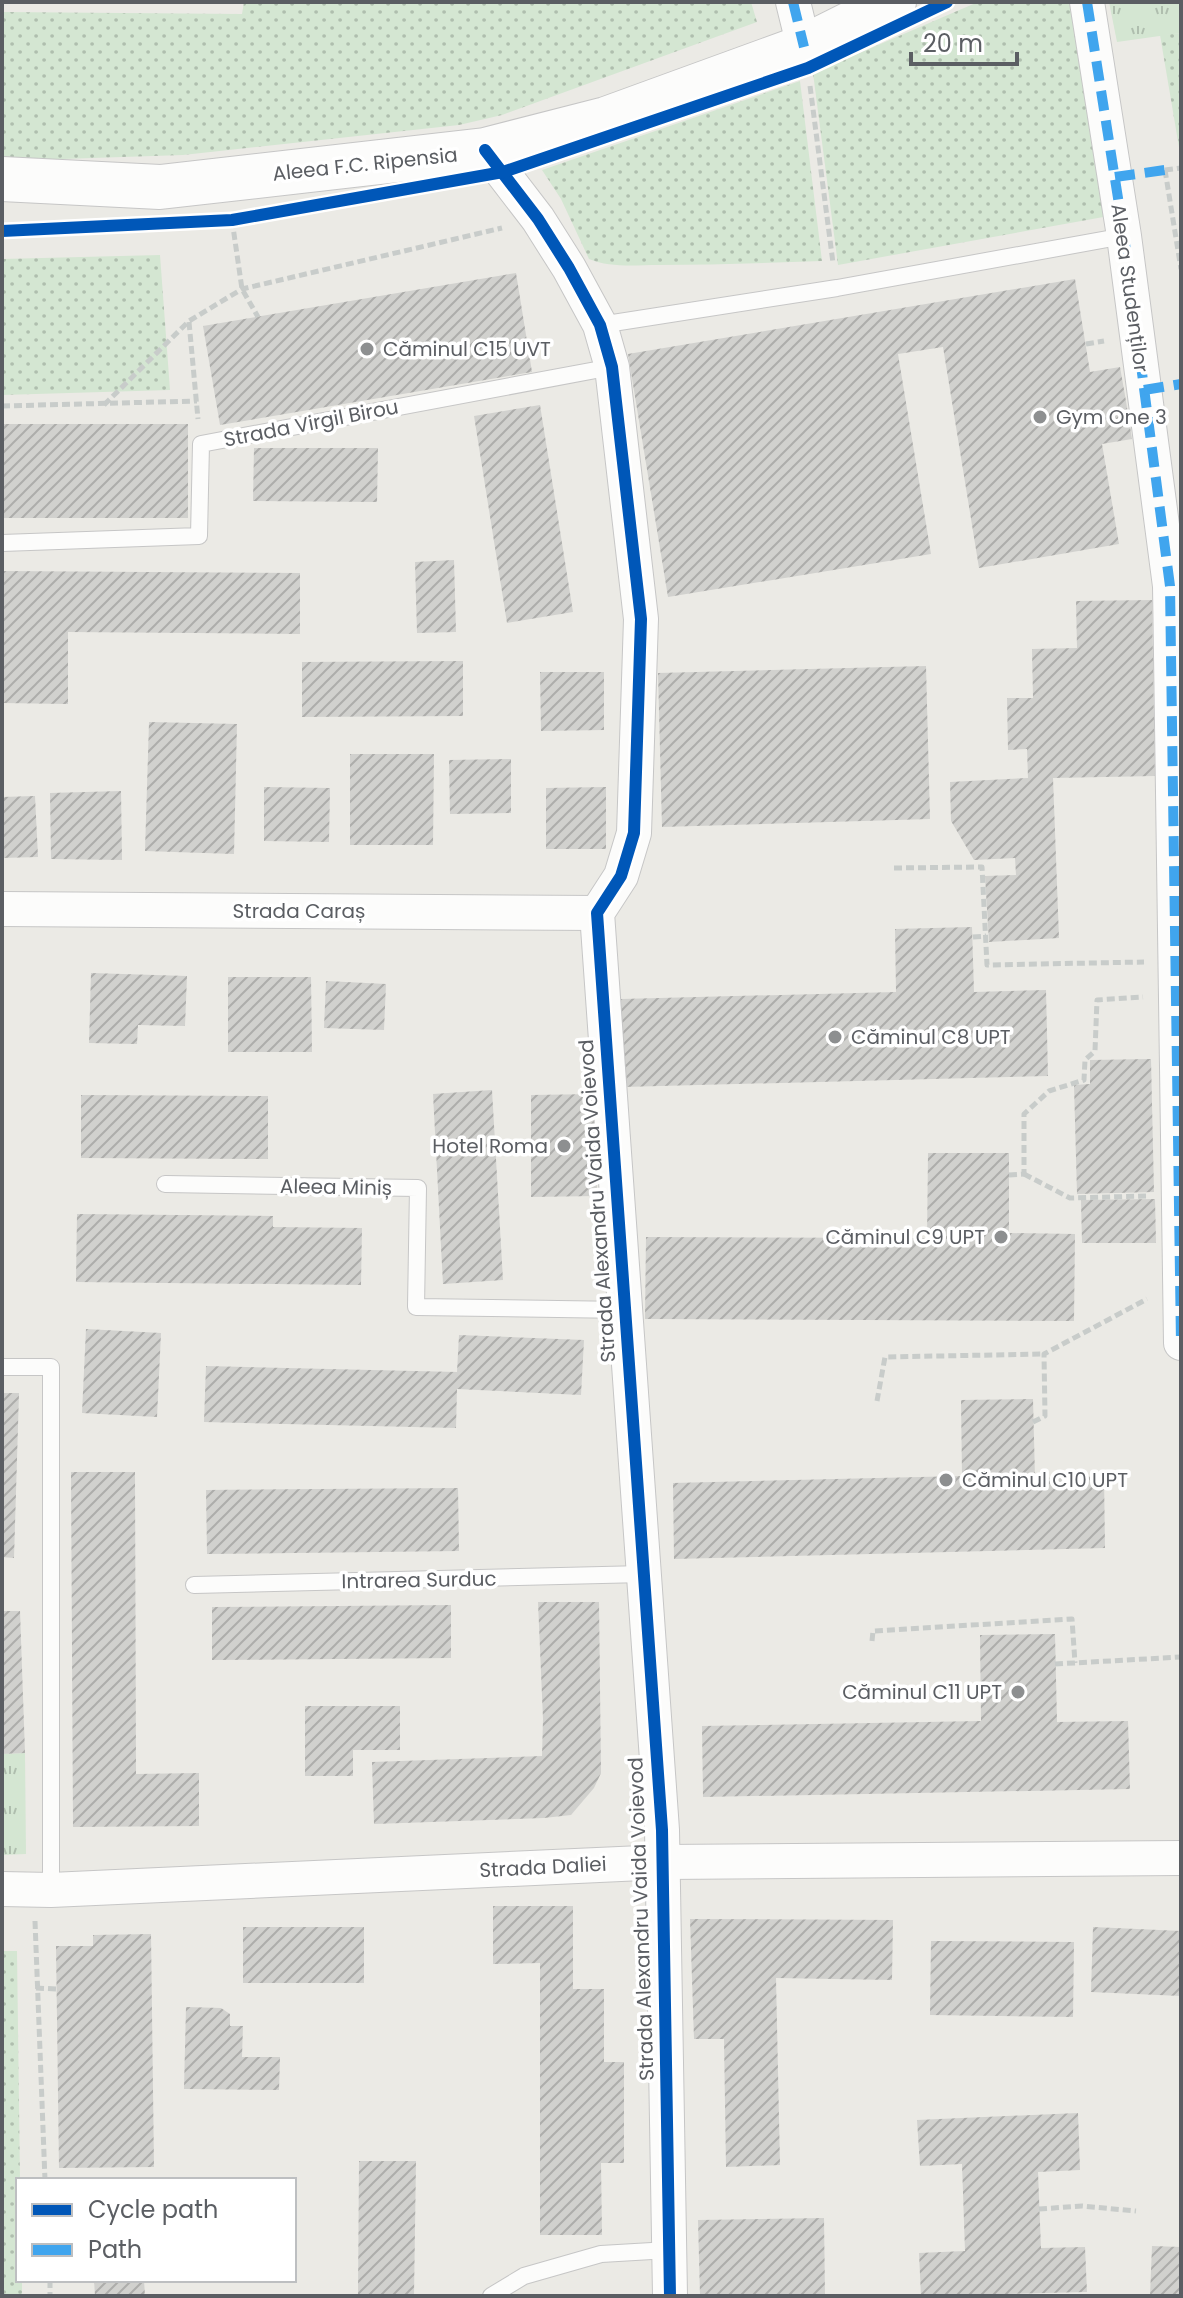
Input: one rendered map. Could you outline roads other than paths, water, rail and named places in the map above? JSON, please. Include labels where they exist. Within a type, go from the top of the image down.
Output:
[{"type":"main road","name":"Aleea F.C. Ripensia","points":[[2,179],[160,187],[485,150],[807,62],[894,2]]},
{"type":"street","points":[[793,2],[807,62]]},
{"type":"street","name":"Aleea Studenților","points":[[1087,2],[1176,585],[1175,978],[1181,1343]]},
{"type":"street","points":[[485,150],[538,219],[600,325],[612,367],[641,619],[634,833],[621,876],[597,913]]},
{"type":"street","name":"Strada Caraș","points":[[2,909],[597,913]]},
{"type":"street","name":"Strada Alexandru Vaida Voievod","points":[[597,913],[664,1862],[670,2296]]},
{"type":"street","name":"Strada Daliei","points":[[2,1889],[43,1900],[664,1862],[1181,1858]]},
{"type":"lane","points":[[600,325],[837,288],[1124,236]]},
{"type":"lane","name":"Strada Virgil Birou","points":[[2,543],[199,536],[201,444],[612,367]]},
{"type":"lane","name":"Aleea Miniș","points":[[165,1184],[418,1188],[416,1307],[625,1310]]},
{"type":"lane","points":[[2,1367],[51,1367],[43,1900]]},
{"type":"lane","name":"Intrarea Surduc","points":[[194,1585],[644,1574]]},
{"type":"lane","points":[[491,2296],[524,2276],[601,2254],[669,2250]]},
{"type":"place","name":"Căminul C15 UVT","points":[[367,349]]},
{"type":"place","name":"Gym One 3","points":[[1040,417]]},
{"type":"place","name":"Căminul C8 UPT","points":[[835,1037]]},
{"type":"place","name":"Hotel Roma","points":[[564,1146]]},
{"type":"place","name":"Căminul C9 UPT","points":[[1001,1237]]},
{"type":"place","name":"Căminul C10 UPT","points":[[946,1480]]},
{"type":"place","name":"Căminul C11 UPT","points":[[1018,1692]]}]
